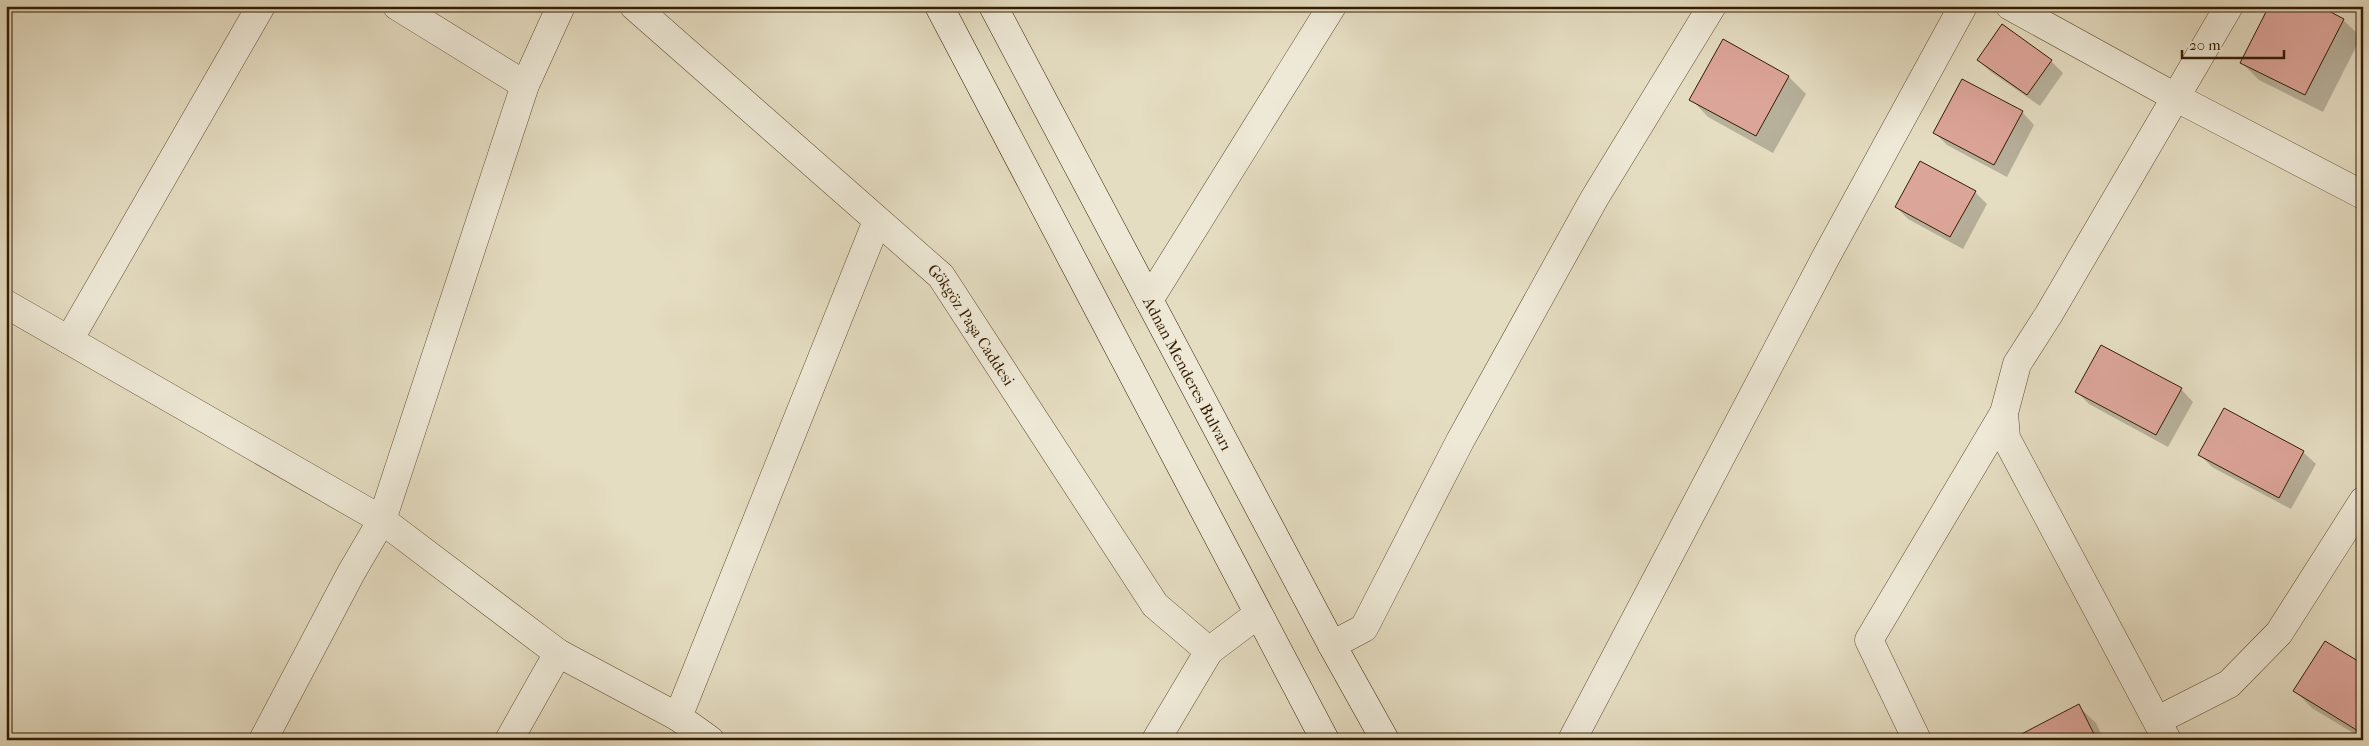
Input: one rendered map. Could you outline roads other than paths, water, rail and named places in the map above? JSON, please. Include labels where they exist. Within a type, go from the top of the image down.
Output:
[{"type":"street","points":[[69,340],[261,6]]},
{"type":"street","points":[[397,6],[525,85]]},
{"type":"street","points":[[263,740],[351,573],[382,520],[525,85],[561,6]]},
{"type":"street","name":"Gökgöz Paşa Caddesi","points":[[634,6],[941,276],[1155,605],[1209,651]]},
{"type":"street","points":[[939,6],[1107,323],[1257,615],[1324,740]]},
{"type":"street","name":"Adnan Menderes Bulvarı","points":[[993,6],[1332,645],[1385,740]]},
{"type":"street","points":[[1149,300],[1332,6]]},
{"type":"street","points":[[1332,645],[1364,628],[1460,441],[1594,199],[1712,6]]},
{"type":"street","points":[[1572,740],[1826,254],[1963,6]]},
{"type":"street","points":[[2010,6],[2177,98],[2363,195]]},
{"type":"street","points":[[1917,740],[1869,640],[2004,413],[2018,364],[2177,98],[2228,6]]},
{"type":"street","points":[[678,717],[877,221]]},
{"type":"street","points":[[6,304],[382,520],[558,653],[678,717],[710,740]]},
{"type":"street","points":[[2004,413],[2006,438],[2163,730],[2229,684],[2280,633],[2363,500]]},
{"type":"street","points":[[1156,740],[1209,651],[1257,615]]},
{"type":"street","points":[[509,740],[558,653]]}]
